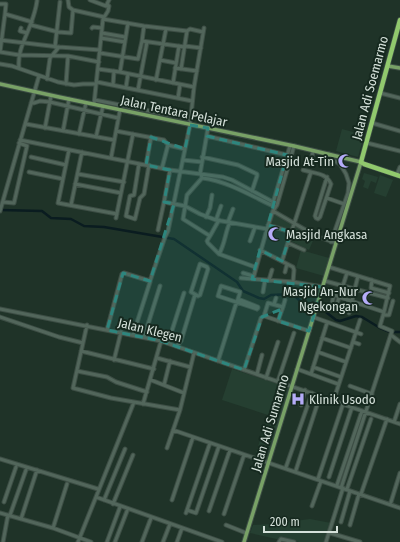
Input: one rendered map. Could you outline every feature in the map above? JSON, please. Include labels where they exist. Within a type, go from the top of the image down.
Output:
[{"type":"highway","name":"Jalan Adi Soemarmo","points":[[361,162],[388,66],[398,39],[400,20]]},
{"type":"highway","points":[[361,162],[399,174]]},
{"type":"main road","points":[[388,66],[400,68]]},
{"type":"main road","name":"Jalan Tentara Pelajar","points":[[0,84],[35,91],[51,96],[294,146],[361,162]]},
{"type":"main road","name":"Jalan Adi Sumarmo","points":[[244,542],[361,162]]},
{"type":"street","points":[[68,0],[70,8],[73,10],[102,17],[144,26],[203,32]]},
{"type":"street","points":[[90,0],[108,5]]},
{"type":"street","points":[[94,104],[102,33],[102,17],[108,11],[109,0]]},
{"type":"street","points":[[19,66],[19,55],[22,43],[31,24],[37,1]]},
{"type":"street","points":[[47,79],[50,55],[57,47],[60,2]]},
{"type":"street","points":[[0,4],[6,4],[2,22],[0,52],[19,55],[68,56],[99,62]]},
{"type":"street","points":[[5,14],[58,32],[71,32],[73,10]]},
{"type":"street","points":[[120,72],[128,23]]},
{"type":"street","points":[[138,59],[144,26]]},
{"type":"street","points":[[20,28],[20,31],[27,33]]},
{"type":"street","points":[[92,28],[102,28]]},
{"type":"street","points":[[107,330],[122,274],[124,273],[150,281],[165,236],[174,204],[190,125],[194,87],[204,28]]},
{"type":"street","points":[[156,80],[166,29]]},
{"type":"street","points":[[181,69],[187,31]]},
{"type":"street","points":[[102,33],[125,39]]},
{"type":"street","points":[[101,38],[125,39]]},
{"type":"street","points":[[1,40],[100,52],[143,60]]},
{"type":"street","points":[[142,41],[201,48]]},
{"type":"street","points":[[138,90],[147,42]]},
{"type":"street","points":[[173,83],[179,46]]},
{"type":"street","points":[[66,84],[68,56]]},
{"type":"street","points":[[160,60],[176,62]]},
{"type":"street","points":[[0,64],[19,66],[39,76],[66,84],[74,85],[97,83],[113,85],[192,101]]},
{"type":"street","points":[[175,68],[197,71]]},
{"type":"street","points":[[98,69],[194,87]]},
{"type":"street","points":[[113,85],[114,71]]},
{"type":"street","points":[[126,87],[128,74]]},
{"type":"street","points":[[0,210],[39,76]]},
{"type":"street","points":[[178,98],[180,84]]},
{"type":"street","points":[[380,93],[400,98]]},
{"type":"street","points":[[45,128],[51,96]]},
{"type":"street","points":[[63,131],[69,99]]},
{"type":"street","points":[[95,100],[190,119]]},
{"type":"street","points":[[31,103],[34,104],[40,101],[50,102],[118,118]]},
{"type":"street","points":[[79,134],[86,103]]},
{"type":"street","points":[[96,137],[103,106]]},
{"type":"street","points":[[110,158],[120,110]]},
{"type":"street","points":[[185,124],[186,118]]},
{"type":"street","points":[[372,123],[400,131]]},
{"type":"street","points":[[26,124],[114,140]]},
{"type":"street","points":[[208,128],[202,157],[201,176],[187,195],[183,219],[210,236]]},
{"type":"street","points":[[116,131],[164,140],[168,145],[185,149]]},
{"type":"street","points":[[69,150],[58,202],[116,216],[133,134]]},
{"type":"street","points":[[207,136],[287,154]]},
{"type":"street","points":[[139,164],[134,195],[130,196],[126,216],[135,219],[140,198],[144,194],[151,137]]},
{"type":"street","points":[[20,141],[201,176],[224,183],[273,207]]},
{"type":"street","points":[[3,202],[14,203],[27,145],[20,141]]},
{"type":"street","points":[[367,142],[400,151]]},
{"type":"street","points":[[162,168],[168,145]]},
{"type":"street","points":[[253,277],[290,146]]},
{"type":"street","points":[[273,207],[277,205],[294,146]]},
{"type":"street","points":[[311,162],[313,151]]},
{"type":"street","points":[[71,205],[82,152]]},
{"type":"street","points":[[329,154],[328,158],[340,164],[349,181],[344,204],[331,242]]},
{"type":"street","points":[[31,157],[66,165]]},
{"type":"street","points":[[202,157],[238,164],[257,174],[252,191]]},
{"type":"street","points":[[183,160],[202,162]]},
{"type":"street","points":[[399,174],[400,167]]},
{"type":"street","points":[[158,230],[170,170]]},
{"type":"street","points":[[303,170],[327,177],[331,185],[320,217],[317,219],[315,216],[327,177]]},
{"type":"street","points":[[29,172],[63,179]]},
{"type":"street","points":[[282,261],[311,172]]},
{"type":"street","points":[[11,174],[20,177]]},
{"type":"street","points":[[78,174],[124,182]]},
{"type":"street","points":[[201,176],[227,179],[252,191],[294,223],[316,236],[336,243]]},
{"type":"street","points":[[76,184],[121,193]]},
{"type":"street","points":[[206,217],[210,208],[212,195]]},
{"type":"street","points":[[327,198],[344,204]]},
{"type":"street","points":[[164,202],[185,206],[206,217],[217,220],[266,229]]},
{"type":"street","points":[[221,206],[217,220],[207,241],[208,243],[219,254],[255,267]]},
{"type":"street","points":[[219,254],[223,246],[225,233],[233,209]]},
{"type":"street","points":[[268,225],[291,232]]},
{"type":"street","points":[[250,241],[255,227]]},
{"type":"street","points":[[288,243],[304,250]]},
{"type":"street","points":[[260,250],[288,264],[294,269],[293,282]]},
{"type":"street","points":[[201,264],[208,269],[200,295],[195,295],[191,293],[191,291],[199,265],[201,264]]},
{"type":"street","points":[[285,272],[288,264]]},
{"type":"street","points":[[329,267],[390,286],[380,326],[391,333],[400,342]]},
{"type":"street","points":[[269,280],[272,270]]},
{"type":"street","points":[[243,273],[265,280],[293,282],[322,288],[339,297],[389,315],[393,300]]},
{"type":"street","points":[[334,294],[331,309],[336,310],[347,273]]},
{"type":"street","points":[[349,313],[358,276]]},
{"type":"street","points":[[242,278],[253,277]]},
{"type":"street","points":[[263,292],[265,280]]},
{"type":"street","points":[[372,280],[371,288],[389,293]]},
{"type":"street","points":[[325,281],[388,298]]},
{"type":"street","points":[[133,335],[150,282]]},
{"type":"street","points":[[144,337],[160,286]]},
{"type":"street","points":[[218,361],[237,301],[239,291],[221,286],[218,296],[237,301],[258,308],[257,309],[237,301]]},
{"type":"street","points":[[168,343],[184,293]]},
{"type":"street","points":[[363,305],[367,293]]},
{"type":"street","points":[[177,346],[181,341],[195,295]]},
{"type":"street","points":[[274,304],[276,298]]},
{"type":"street","points":[[278,321],[285,300]]},
{"type":"street","points":[[244,370],[261,318],[264,316],[268,302],[283,307]]},
{"type":"street","points":[[338,304],[350,307]]},
{"type":"street","name":"Jalan Klegen","points":[[0,309],[121,332],[168,343],[400,424]]},
{"type":"street","points":[[264,316],[309,331]]},
{"type":"street","points":[[0,317],[59,337],[83,343]]},
{"type":"street","points":[[314,317],[327,323],[361,334]]},
{"type":"street","points":[[334,399],[360,320]]},
{"type":"street","points":[[311,374],[327,323]]},
{"type":"street","points":[[87,326],[73,388],[111,398],[180,410]]},
{"type":"street","points":[[114,360],[121,332]]},
{"type":"street","points":[[278,381],[294,333]]},
{"type":"street","points":[[326,542],[330,533],[342,488],[368,413],[372,394],[391,333]]},
{"type":"street","points":[[322,338],[351,348]]},
{"type":"street","points":[[143,404],[161,341]]},
{"type":"street","points":[[266,378],[278,342]]},
{"type":"street","points":[[353,342],[359,344]]},
{"type":"street","points":[[81,351],[154,369]]},
{"type":"street","points":[[318,352],[346,362]]},
{"type":"street","points":[[167,448],[180,410],[194,353]]},
{"type":"street","points":[[256,374],[262,355]]},
{"type":"street","points":[[157,358],[190,367]]},
{"type":"street","points":[[164,385],[170,361]]},
{"type":"street","points":[[313,367],[341,377]]},
{"type":"street","points":[[297,369],[338,384]]},
{"type":"street","points":[[77,371],[107,377],[116,382],[147,392]]},
{"type":"street","points":[[151,380],[184,393]]},
{"type":"street","points":[[350,386],[372,394]]},
{"type":"street","points":[[301,405],[305,390]]},
{"type":"street","points":[[286,467],[312,393]]},
{"type":"street","points":[[296,470],[320,396]]},
{"type":"street","points":[[78,542],[116,443],[134,402]]},
{"type":"street","points":[[312,506],[343,404]]},
{"type":"street","points":[[394,422],[400,404]]},
{"type":"street","points":[[329,477],[352,407]]},
{"type":"street","points":[[337,485],[362,411]]},
{"type":"street","points":[[368,413],[371,419]]},
{"type":"street","points":[[341,522],[371,419],[374,415]]},
{"type":"street","points":[[350,525],[386,419]]},
{"type":"street","points":[[173,430],[400,508]]},
{"type":"street","points":[[172,500],[193,437]]},
{"type":"street","points":[[210,443],[187,512],[196,512],[219,446]]},
{"type":"street","points":[[340,445],[345,446]]},
{"type":"street","points":[[104,500],[125,449]]},
{"type":"street","points":[[209,511],[230,450]]},
{"type":"street","points":[[113,504],[133,455]]},
{"type":"street","points":[[224,514],[244,455]]},
{"type":"street","points":[[0,459],[98,489]]},
{"type":"street","points":[[4,502],[16,467]]},
{"type":"street","points":[[3,542],[9,515],[26,470]]},
{"type":"street","points":[[22,519],[37,470]]},
{"type":"street","points":[[391,502],[400,473]]},
{"type":"street","points":[[52,528],[67,484]]},
{"type":"street","points":[[10,486],[19,489]]},
{"type":"street","points":[[96,497],[151,518],[222,542]]},
{"type":"street","points":[[107,542],[120,506]]},
{"type":"street","points":[[115,542],[127,511]]},
{"type":"street","points":[[0,513],[52,528],[91,542]]},
{"type":"street","points":[[142,542],[151,518]]},
{"type":"street","points":[[163,542],[170,524]]},
{"type":"street","points":[[226,525],[246,533]]},
{"type":"street","points":[[177,542],[182,528]]},
{"type":"street","points":[[330,533],[360,542]]},
{"type":"street","points":[[279,542],[281,539],[293,542]]},
{"type":"highlighted area","points":[[190,125],[208,128],[207,136],[287,155],[268,225],[291,232],[282,261],[260,250],[252,279],[323,287],[309,331],[278,321],[282,309],[262,317],[244,370],[161,341],[107,330],[123,273],[150,281],[174,204],[164,202],[170,170],[146,165],[151,137],[185,149]]},
{"type":"shaded area","points":[[342,129],[364,135],[358,157],[336,151]]},
{"type":"shaded area","points":[[364,173],[378,177],[376,183],[371,181],[368,189],[363,187],[365,181],[362,179]]},
{"type":"shaded area","points":[[380,175],[393,180],[386,197],[374,193]]},
{"type":"shaded area","points":[[273,211],[294,223],[291,232],[269,224]]},
{"type":"shaded area","points":[[295,225],[315,236],[309,250],[291,241]]},
{"type":"shaded area","points":[[301,250],[329,258],[324,276],[296,268]]},
{"type":"shaded area","points":[[232,369],[290,388],[267,460],[255,456],[268,415],[222,400]]},
{"type":"shaded area","points":[[310,519],[331,523],[326,542],[299,542],[282,538],[281,540],[250,533],[253,525]]},
{"type":"waterway","points":[[0,210],[42,211],[51,218],[71,219],[84,226],[104,227],[174,239],[237,282],[243,291],[259,298],[264,299],[271,295],[293,294],[300,301],[322,309],[336,320],[340,321],[356,316],[362,317],[390,332],[400,332]]},
{"type":"place","name":"Masjid At-Tin","points":[[345,161]]},
{"type":"place","name":"Masjid Angkasa","points":[[275,234]]},
{"type":"place","name":"Masjid An-Nur Ngekongan","points":[[369,298]]},
{"type":"place","name":"Klinik Usodo","points":[[298,399]]}]
